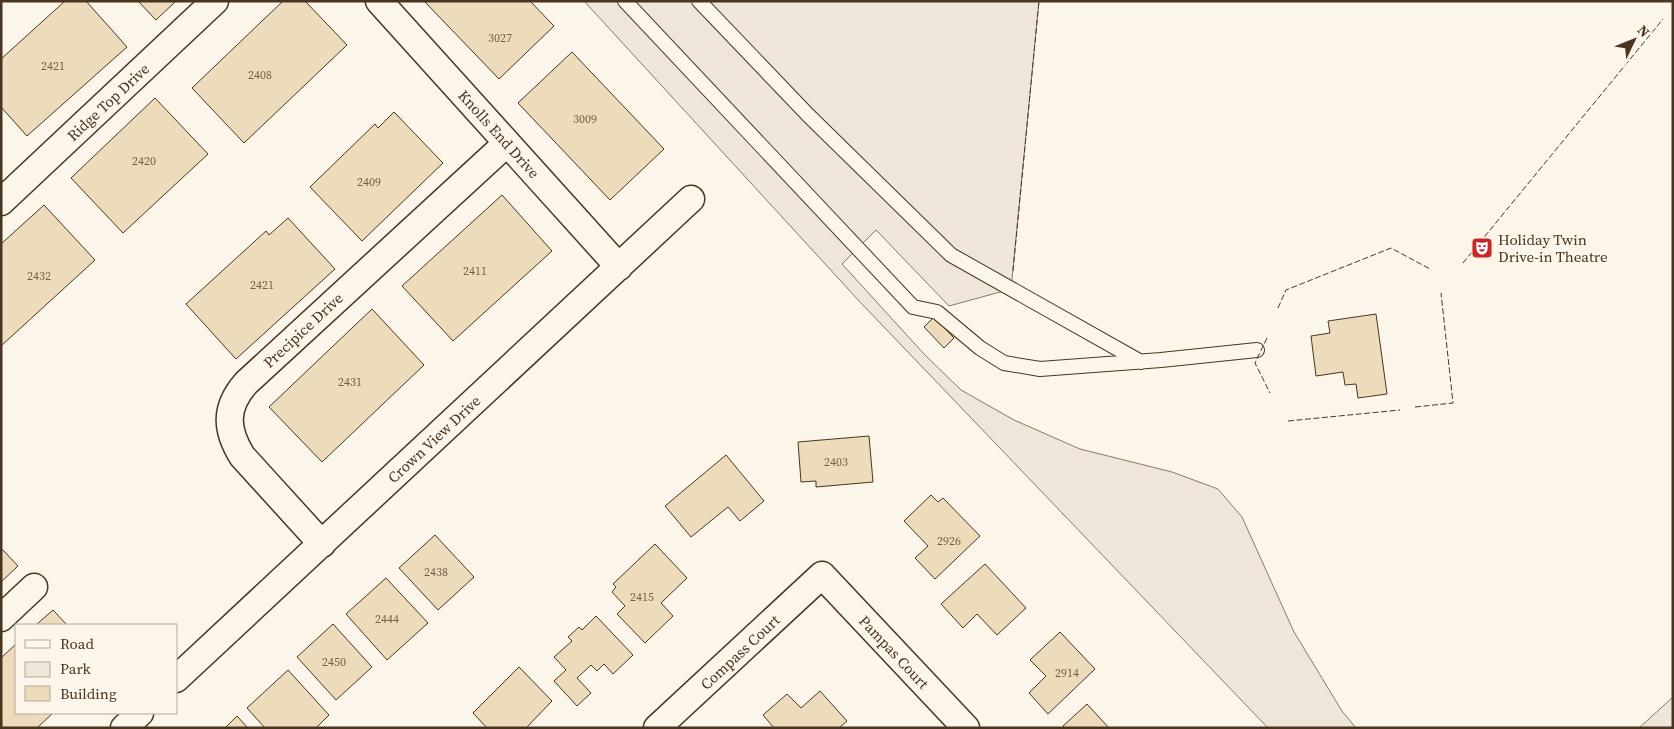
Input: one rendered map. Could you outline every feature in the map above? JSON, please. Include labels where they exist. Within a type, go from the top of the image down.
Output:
[{"type":"street","name":"Ridge Top Drive","points":[[1,202],[215,1]]},
{"type":"street","name":"Knolls End Drive","points":[[379,1],[619,267]]},
{"type":"street","name":"Precipice Drive","points":[[322,544],[242,456],[233,441],[230,415],[235,399],[246,383],[507,143]]},
{"type":"street","name":"Crown View Drive","points":[[178,677],[692,199]]},
{"type":"street","name":"Compass Court","points":[[658,728],[822,575]]},
{"type":"street","name":"Pampas Court","points":[[822,575],[966,728]]},
{"type":"street","points":[[1,618],[34,586]]},
{"type":"street","points":[[124,728],[139,714]]},
{"type":"lane","points":[[625,1],[913,307],[937,312],[980,348],[1004,363],[1040,369],[1141,362],[1258,350]]},
{"type":"lane","points":[[699,1],[808,115],[950,255],[1141,362]]},
{"type":"green space","points":[[584,1],[1039,1],[1011,289],[949,306],[876,230],[842,264],[925,355],[961,390],[1014,420],[1080,449],[1172,472],[1218,489],[1242,517],[1294,632],[1342,711],[1356,728],[1268,728],[860,302]]},
{"type":"green space","points":[[1673,697],[1673,728],[1639,728]]},
{"type":"building","points":[[65,1],[86,1],[127,47],[27,136],[1,107],[1,59]]},
{"type":"building","points":[[138,1],[176,1],[156,20]]},
{"type":"building","points":[[283,1],[305,1],[347,45],[244,143],[192,88]]},
{"type":"building","points":[[424,1],[530,1],[554,26],[499,79]]},
{"type":"building","points":[[572,52],[664,149],[610,200],[518,103]]},
{"type":"building","points":[[155,98],[208,154],[123,233],[71,178]]},
{"type":"building","points":[[394,112],[443,163],[362,241],[310,187],[375,124],[378,128]]},
{"type":"building","points":[[502,195],[552,251],[453,341],[402,286]]},
{"type":"building","points":[[44,205],[95,260],[1,346],[1,244]]},
{"type":"building","points":[[288,218],[335,269],[236,359],[186,304],[266,231],[269,235]]},
{"type":"building","points":[[372,309],[424,365],[322,462],[269,407]]},
{"type":"building","points":[[1376,314],[1387,394],[1358,398],[1356,384],[1345,385],[1343,372],[1316,376],[1311,336],[1330,333],[1328,321]]},
{"type":"building","points":[[934,317],[954,338],[944,348],[924,327]]},
{"type":"building","points":[[869,436],[873,482],[816,487],[816,481],[801,482],[798,442]]},
{"type":"building","points":[[726,455],[764,501],[740,521],[728,507],[691,537],[665,506]]},
{"type":"building","points":[[931,495],[938,502],[943,498],[980,536],[935,579],[915,558],[928,546],[904,521]]},
{"type":"building","points":[[435,535],[474,577],[438,610],[399,568]]},
{"type":"building","points":[[655,544],[687,578],[661,603],[673,616],[645,643],[617,614],[625,606],[612,592],[616,587],[613,584]]},
{"type":"building","points":[[1,548],[18,566],[1,582]]},
{"type":"building","points":[[985,564],[1026,608],[997,635],[977,614],[963,628],[941,604]]},
{"type":"building","points":[[386,578],[428,623],[387,660],[346,614]]},
{"type":"building","points":[[53,610],[66,624],[37,624]]},
{"type":"building","points":[[596,616],[633,655],[613,674],[604,664],[597,671],[591,665],[577,678],[591,693],[577,706],[554,681],[566,670],[554,657],[572,641],[568,637],[579,627],[582,630]]},
{"type":"building","points":[[333,624],[372,667],[336,700],[297,657]]},
{"type":"building","points":[[1060,632],[1095,669],[1048,714],[1029,693],[1046,676],[1030,660]]},
{"type":"building","points":[[15,645],[15,714],[52,714],[37,728],[1,728],[1,658]]},
{"type":"building","points":[[519,667],[552,701],[526,728],[487,728],[473,713]]},
{"type":"building","points":[[288,670],[329,715],[316,728],[265,728],[247,708]]},
{"type":"building","points":[[820,691],[847,721],[839,728],[774,728],[763,715],[787,694],[801,708]]},
{"type":"building","points":[[1087,704],[1109,728],[1065,728],[1063,726]]},
{"type":"building","points":[[237,716],[248,728],[225,728]]},
{"type":"fence","points":[[1013,271],[1039,1]]},
{"type":"fence","points":[[1463,263],[1663,19]]},
{"type":"fence","points":[[1278,308],[1286,290],[1391,248],[1430,269]]},
{"type":"fence","points":[[1415,407],[1453,403],[1441,293]]},
{"type":"fence","points":[[1267,338],[1255,363],[1270,393]]},
{"type":"fence","points":[[1288,421],[1400,410]]},
{"type":"place","name":"Holiday Twin Drive-in Theatre","points":[[1482,248]]}]
